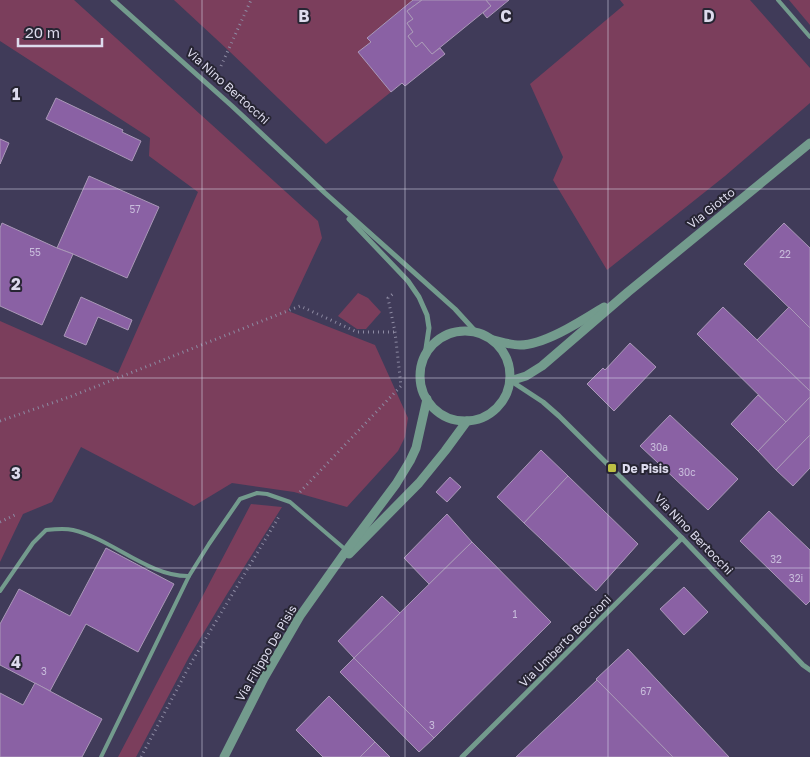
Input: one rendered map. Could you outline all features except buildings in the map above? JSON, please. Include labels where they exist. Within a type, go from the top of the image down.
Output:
[{"type":"street","name":"Via Nino Bertocchi","points":[[113,0],[232,106],[325,193],[455,308],[476,332]]},
{"type":"street","name":"Via Giotto","points":[[510,381],[526,376],[542,366],[628,292],[810,143]]},
{"type":"street","name":"Via Nino Bertocchi","points":[[325,193],[408,281],[419,297],[427,315],[429,328],[426,355],[420,377],[427,399]]},
{"type":"street","name":"Via Giotto","points":[[493,340],[521,345],[542,340],[581,320],[628,292]]},
{"type":"street","name":"Via Nino Bertocchi","points":[[426,355],[435,342],[459,331],[476,332],[493,340],[502,349],[508,361],[510,381],[544,402],[682,538],[802,665],[810,670]]},
{"type":"street","points":[[427,399],[437,411],[450,418],[467,421],[484,417],[496,409],[505,397],[510,381]]},
{"type":"street","name":"Via Filippo De Pisis","points":[[348,552],[410,461],[416,448],[427,399]]},
{"type":"street","name":"Via Filippo De Pisis","points":[[224,757],[264,678],[305,610],[336,566],[419,483],[467,421]]},
{"type":"street","name":"Via Umberto Boccioni","points":[[462,757],[682,538]]},
{"type":"lane","points":[[778,0],[810,38]]},
{"type":"lane","points":[[100,757],[189,576],[240,499],[257,493],[267,494],[290,502],[348,552]]},
{"type":"lane","points":[[0,592],[33,543],[46,530],[73,530],[159,570],[179,576],[189,576]]},
{"type":"path","points":[[221,66],[252,0]]},
{"type":"path","points":[[140,757],[191,663],[285,508],[400,386],[395,332],[388,298],[394,293]]},
{"type":"path","points":[[0,421],[72,396],[300,306],[357,332],[395,332]]},
{"type":"path","points":[[0,522],[17,514]]},
{"type":"shaded area","points":[[0,0],[74,0],[318,221],[322,238],[288,311],[375,345],[408,418],[405,437],[398,451],[347,507],[294,492],[232,483],[194,506],[81,447],[52,502],[23,514],[0,562],[0,321],[118,373],[198,192],[149,156],[150,138],[0,41]]},
{"type":"shaded area","points":[[174,0],[413,0],[367,38],[371,42],[359,52],[391,92],[326,144]]},
{"type":"shaded area","points":[[620,0],[750,0],[810,68],[810,103],[725,176],[607,270],[553,180],[563,157],[530,84],[624,5]]},
{"type":"shaded area","points":[[789,0],[810,0],[810,25]]},
{"type":"shaded area","points":[[358,293],[368,298],[381,312],[366,329],[357,329],[338,316]]},
{"type":"shaded area","points":[[251,504],[282,507],[189,657],[136,757],[118,757]]},
{"type":"place","name":"De Pisis","points":[[612,468]]}]
